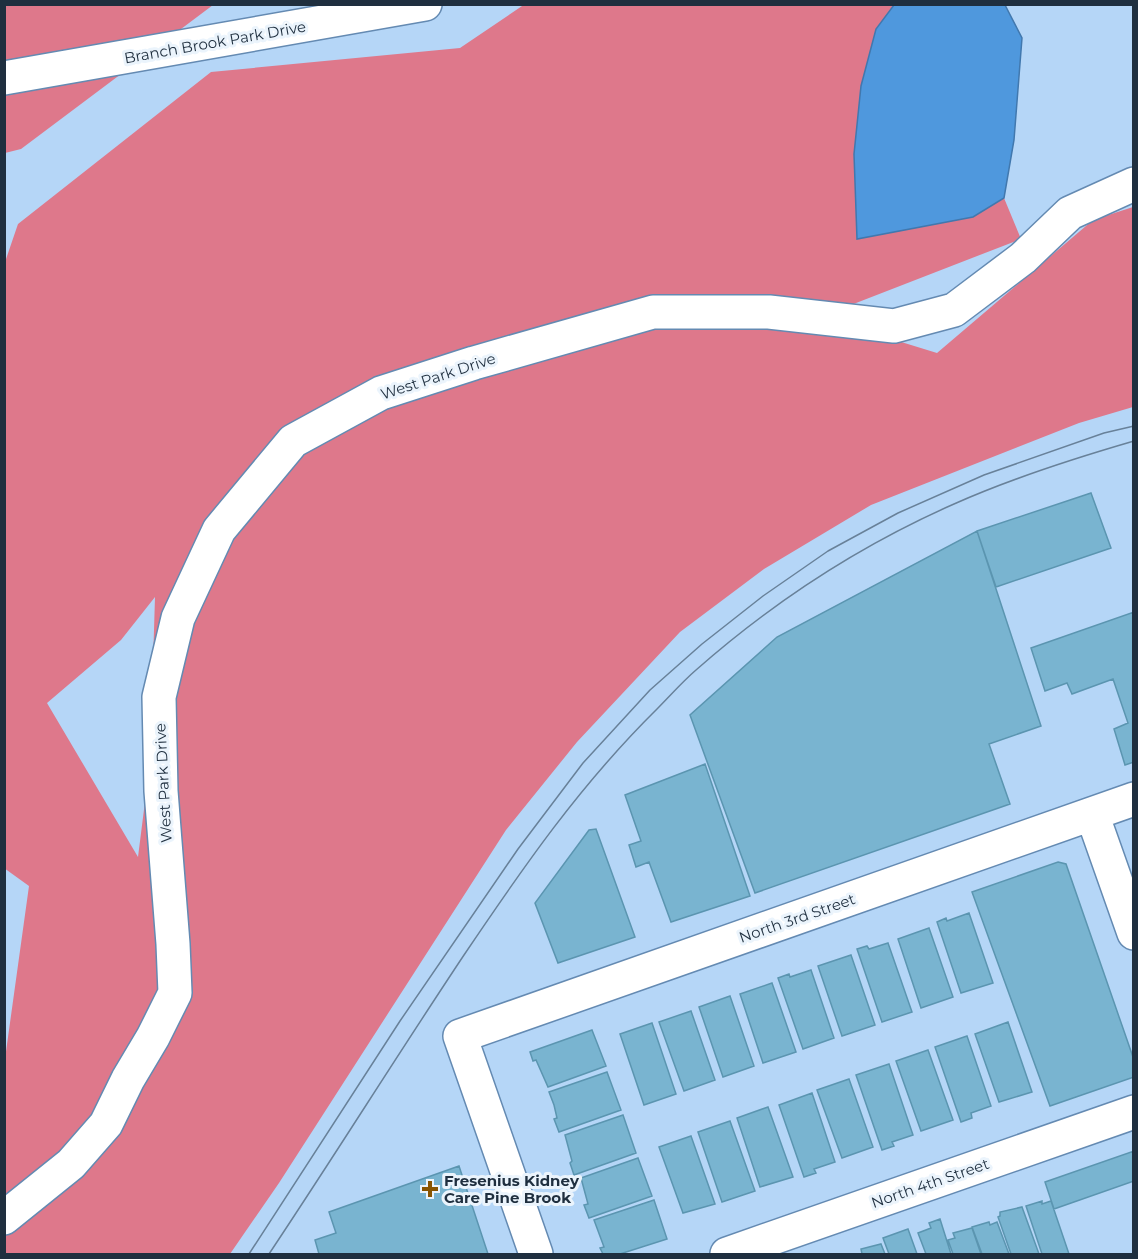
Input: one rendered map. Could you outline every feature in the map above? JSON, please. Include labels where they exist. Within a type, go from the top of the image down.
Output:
[{"type":"street","name":"Branch Brook Park Drive","points":[[4,78],[425,4]]},
{"type":"street","name":"West Park Drive","points":[[4,1218],[71,1164],[106,1124],[175,993],[161,791],[159,697],[178,618],[219,530],[293,441],[381,393],[474,363],[653,312],[769,312],[894,326],[954,310],[1023,258],[1070,213],[1134,183]]},
{"type":"street","name":"North 3rd Street","points":[[536,1254],[460,1036],[1134,800]]},
{"type":"street","points":[[1092,814],[1134,933]]},
{"type":"street","name":"North 4th Street","points":[[727,1254],[1134,1112]]},
{"type":"shaded area","points":[[525,4],[894,5],[876,29],[973,217],[1004,198],[1021,239],[820,317],[937,353],[1093,220],[1133,207],[1133,407],[1079,423],[871,505],[764,569],[680,632],[577,742],[506,830],[279,1183],[230,1254],[4,1254],[4,1066],[29,886],[4,868],[4,265],[18,224],[211,72],[460,48]],"holes":[[[155,597],[150,762],[138,857],[47,703],[121,640]]]},
{"type":"shaded area","points":[[5,5],[213,5],[21,149],[5,153]]},
{"type":"water","points":[[894,5],[1005,5],[1022,38],[1014,140],[1004,198],[973,217],[857,239],[854,154],[861,86],[876,29]]},
{"type":"building","points":[[1091,493],[1111,548],[996,587],[977,531]]},
{"type":"building","points":[[977,531],[1041,726],[989,744],[1010,804],[755,893],[690,715],[777,637]]},
{"type":"building","points":[[1134,612],[1134,762],[1125,765],[1114,729],[1128,723],[1113,679],[1072,694],[1067,683],[1045,691],[1031,648]]},
{"type":"building","points":[[705,764],[750,896],[671,922],[649,862],[636,867],[629,845],[641,841],[625,795]]},
{"type":"building","points":[[596,829],[635,937],[558,963],[535,903],[589,830]]},
{"type":"building","points":[[1058,862],[1066,864],[1134,1060],[1134,1077],[1050,1106],[972,892]]},
{"type":"building","points":[[969,913],[993,983],[961,993],[937,922]]},
{"type":"building","points":[[929,928],[953,997],[921,1008],[898,939]]},
{"type":"building","points":[[888,943],[912,1012],[882,1022],[857,949],[867,946],[869,949]]},
{"type":"building","points":[[851,955],[875,1025],[842,1036],[818,966]]},
{"type":"building","points":[[811,970],[834,1038],[803,1049],[778,978],[789,974],[790,977]]},
{"type":"building","points":[[772,983],[796,1052],[763,1063],[740,994]]},
{"type":"building","points":[[730,996],[754,1066],[723,1077],[699,1007]]},
{"type":"building","points":[[691,1011],[715,1080],[684,1091],[659,1022]]},
{"type":"building","points":[[1008,1022],[1032,1092],[999,1102],[975,1034]]},
{"type":"building","points":[[652,1023],[676,1094],[644,1105],[620,1034]]},
{"type":"building","points":[[592,1030],[606,1066],[548,1087],[530,1052]]},
{"type":"building","points":[[967,1036],[991,1106],[971,1113],[972,1118],[961,1122],[935,1047]]},
{"type":"building","points":[[928,1050],[953,1120],[921,1131],[896,1061]]},
{"type":"building","points":[[889,1064],[913,1135],[892,1142],[894,1146],[882,1150],[856,1075]]},
{"type":"building","points":[[607,1072],[621,1110],[559,1132],[549,1092]]},
{"type":"building","points":[[849,1079],[873,1147],[842,1158],[817,1090]]},
{"type":"building","points":[[812,1093],[835,1162],[814,1169],[816,1173],[804,1177],[779,1105]]},
{"type":"building","points":[[768,1107],[793,1177],[760,1187],[737,1118]]},
{"type":"building","points":[[623,1115],[636,1153],[574,1175],[565,1135]]},
{"type":"building","points":[[730,1121],[755,1191],[722,1202],[698,1132]]},
{"type":"building","points":[[691,1136],[715,1204],[683,1213],[659,1147]]},
{"type":"building","points":[[1134,1151],[1134,1181],[1054,1209],[1045,1182]]},
{"type":"building","points":[[638,1158],[652,1196],[589,1218],[584,1205],[588,1204],[581,1178]]},
{"type":"building","name":"Fresenius Kidney Care Pine Brook","points":[[459,1166],[488,1254],[319,1254],[315,1240],[336,1233],[329,1212]]},
{"type":"building","points":[[654,1200],[667,1239],[620,1254],[603,1254],[600,1248],[604,1247],[594,1220]]},
{"type":"building","points":[[1042,1201],[1042,1204],[1051,1201],[1069,1254],[1042,1254],[1026,1206]]},
{"type":"building","points":[[1022,1207],[1039,1254],[1011,1254],[998,1217],[1000,1212]]},
{"type":"building","points":[[940,1219],[951,1254],[926,1254],[918,1233],[931,1228],[929,1223]]},
{"type":"building","points":[[989,1222],[990,1225],[997,1222],[1009,1254],[982,1254],[972,1227]]},
{"type":"building","points":[[972,1228],[981,1254],[953,1254],[948,1240],[955,1238],[953,1233]]},
{"type":"building","points":[[908,1229],[917,1254],[889,1254],[883,1238]]},
{"type":"building","points":[[881,1244],[885,1254],[862,1254],[861,1249]]},
{"type":"tram line","points":[[249,1254],[400,1021],[518,849],[583,763],[650,690],[702,644],[763,596],[828,551],[898,513],[984,475],[1104,433],[1134,426]]},
{"type":"tram line","points":[[269,1254],[464,955],[531,858],[603,767],[691,675],[755,622],[819,577],[919,520],[1020,477],[1134,441]]},
{"type":"place","name":"Fresenius Kidney Care Pine Brook","points":[[430,1189]]}]
